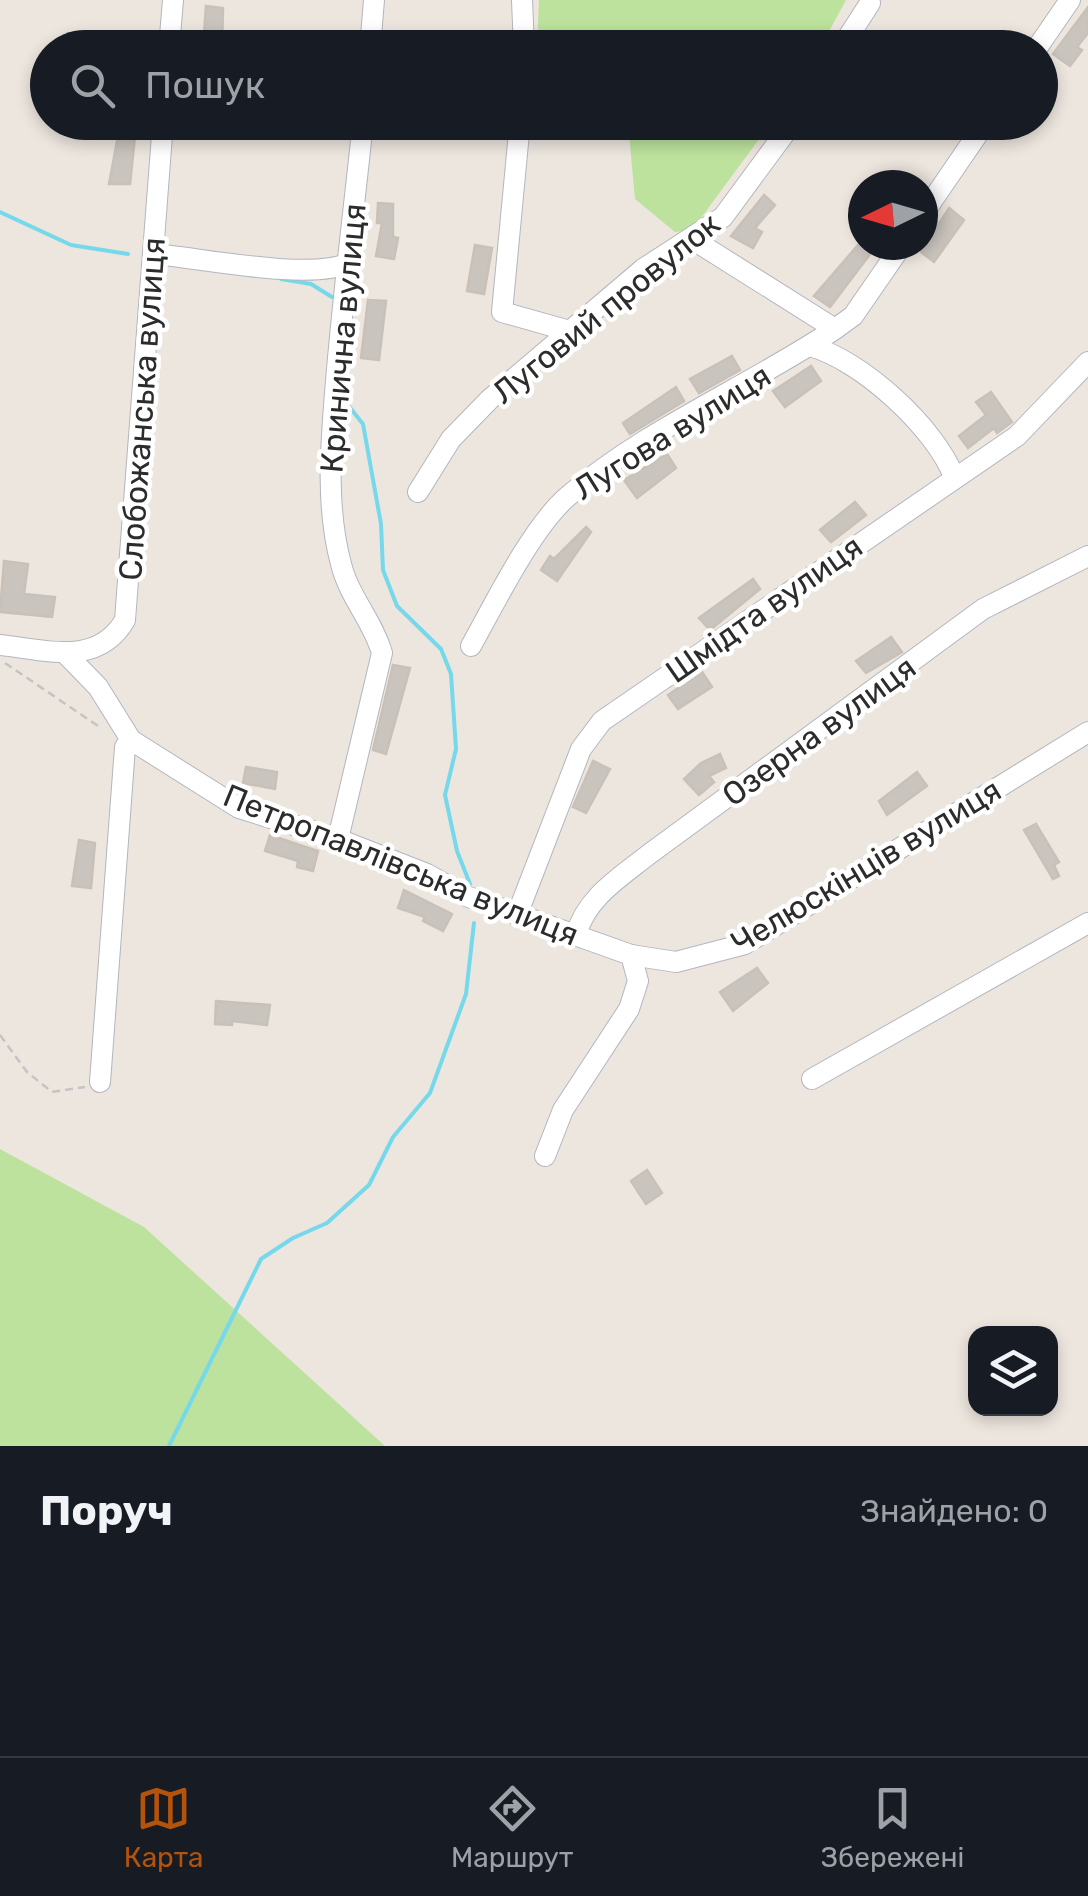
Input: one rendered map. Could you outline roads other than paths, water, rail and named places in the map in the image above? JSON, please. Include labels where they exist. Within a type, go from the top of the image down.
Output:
[{"type":"street","points":[[170,30],[172,0]]},
{"type":"street","points":[[372,30],[374,0]]},
{"type":"street","points":[[522,0],[523,30]]},
{"type":"street","points":[[1050,30],[1070,0]]},
{"type":"street","points":[[853,30],[870,3]]},
{"type":"street","name":"Слобожанська вулиця","points":[[64,652],[99,648],[115,638],[125,620],[162,140]]},
{"type":"street","name":"Кринична вулиця","points":[[338,838],[382,654],[376,630],[354,597],[341,566],[330,488],[341,307],[360,140]]},
{"type":"street","points":[[518,140],[502,312],[573,332]]},
{"type":"street","name":"Луговий провулок","points":[[418,492],[464,426],[643,270],[723,217],[780,140]]},
{"type":"street","points":[[938,192],[974,140]]},
{"type":"street","points":[[692,238],[835,329]]},
{"type":"street","points":[[154,254],[304,269],[332,270],[349,262]]},
{"type":"street","name":"Лугова вулиця","points":[[471,646],[517,565],[565,499],[625,456],[810,346],[853,316],[892,260]]},
{"type":"street","points":[[810,346],[846,360],[886,392],[948,460],[954,478]]},
{"type":"street","name":"Шмідта вулиця","points":[[517,915],[581,749],[602,721],[1016,436],[1088,362]]},
{"type":"street","name":"Озерна вулиця","points":[[576,935],[581,917],[596,897],[648,855],[983,609],[1088,556]]},
{"type":"street","points":[[0,644],[64,652]]},
{"type":"street","name":"Петропавлівська вулиця","points":[[64,652],[98,687],[131,740],[239,808],[338,838],[517,915],[632,956]]},
{"type":"street","name":"Челюскінців вулиця","points":[[632,956],[676,962],[745,944],[1088,732]]},
{"type":"street","points":[[100,1082],[126,747],[131,740]]},
{"type":"street","points":[[812,1079],[1088,923]]},
{"type":"street","points":[[545,1156],[563,1110],[629,1009],[638,981],[632,956]]},
{"type":"waterway","points":[[0,212],[71,245],[128,254]]},
{"type":"waterway","points":[[281,279],[311,284],[332,297]]},
{"type":"waterway","points":[[349,347],[347,404],[363,424],[381,524],[383,570],[397,606],[441,649],[451,674],[456,749],[445,795],[457,851],[470,884]]},
{"type":"waterway","points":[[169,1446],[261,1259],[293,1238],[327,1223],[369,1185],[393,1137],[430,1093],[466,994],[474,923]]}]
